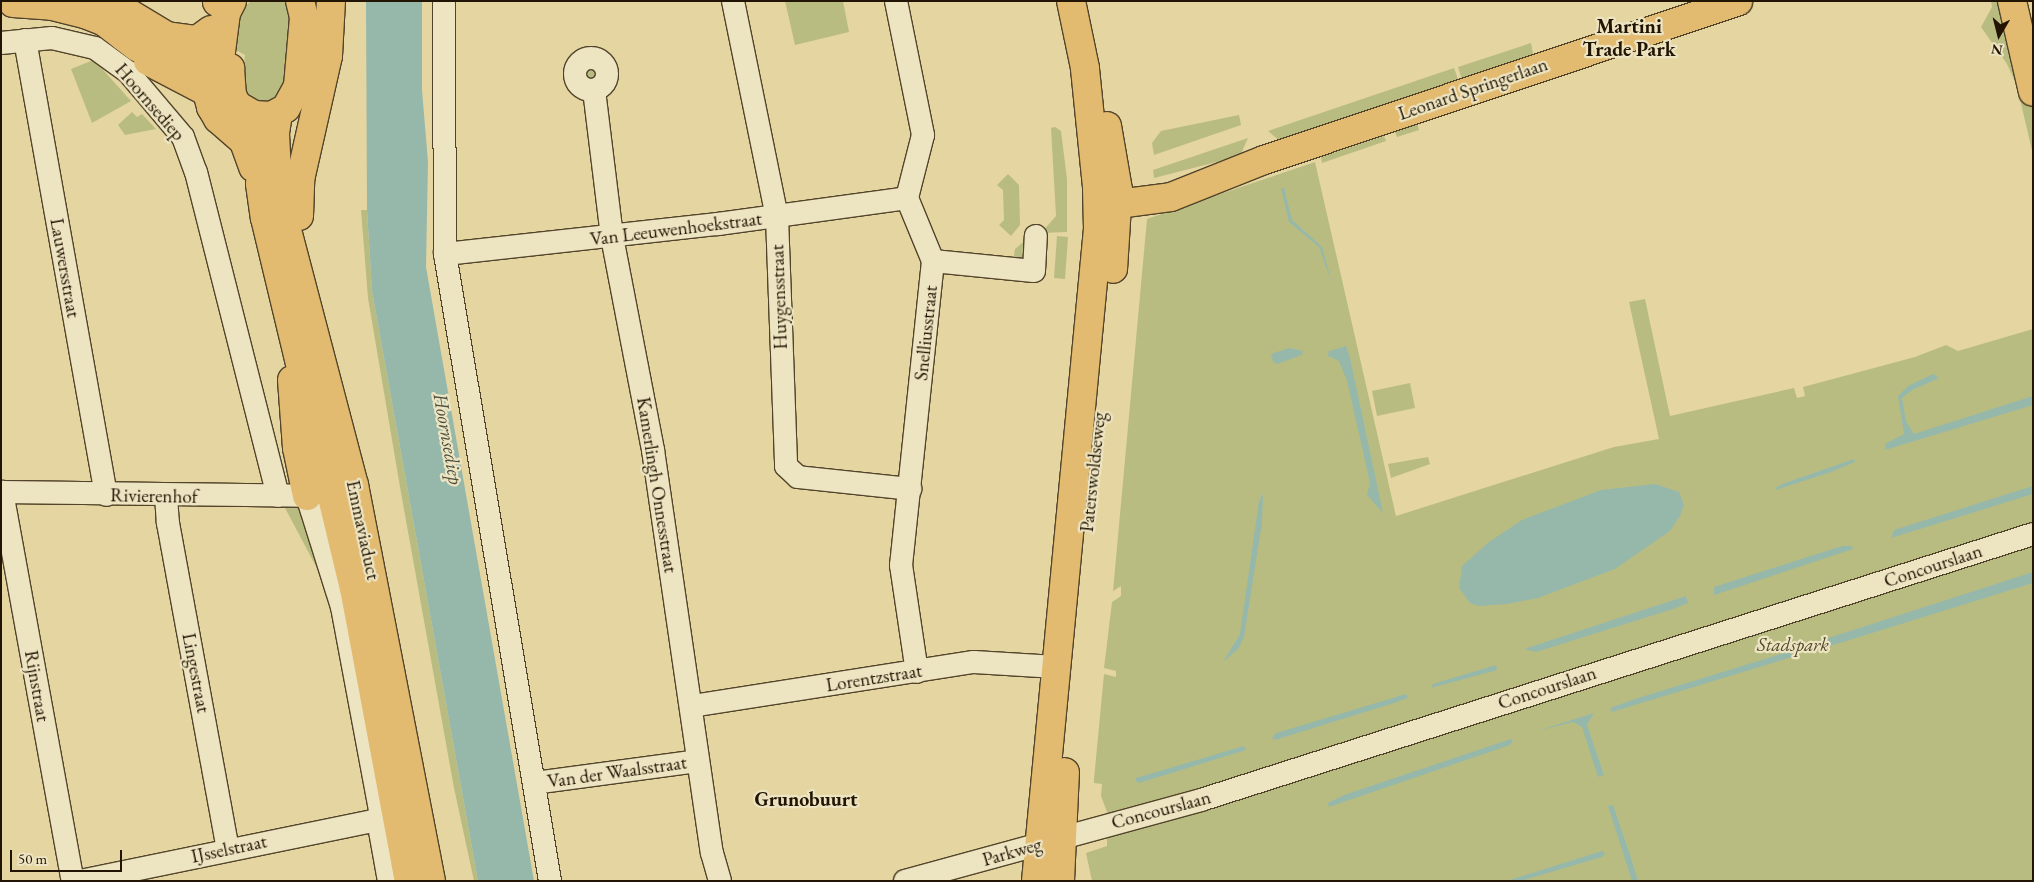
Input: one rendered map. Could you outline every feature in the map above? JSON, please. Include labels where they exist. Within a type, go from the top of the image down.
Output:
[{"type":"main road","points":[[101,1],[128,12],[167,36],[197,40],[211,30]]},
{"type":"main road","points":[[217,1],[211,30],[212,76],[228,114],[241,124],[274,124],[296,117],[307,94],[315,30],[312,1]]},
{"type":"main road","points":[[212,76],[226,13],[232,1]]},
{"type":"main road","points":[[274,124],[292,102],[298,86],[304,17],[300,1]]},
{"type":"main road","points":[[302,277],[300,180],[323,90],[331,1]]},
{"type":"main road","name":"Paterswoldseweg","points":[[1036,881],[1050,842],[1111,197],[1071,1]]},
{"type":"main road","name":"Leonard Springerlaan","points":[[1111,197],[1171,197],[1209,180],[1738,1]]},
{"type":"main road","points":[[2012,1],[2033,92]]},
{"type":"main road","points":[[2028,1],[2033,23]]},
{"type":"main road","points":[[13,3],[52,6],[87,14],[103,20],[124,37],[153,55],[212,76]]},
{"type":"main road","name":"Emmaviaduct","points":[[212,76],[218,119],[244,142],[271,183],[290,322],[374,633],[431,881]]},
{"type":"main road","name":"Emmaviaduct","points":[[274,124],[263,170],[271,183],[302,277],[354,485],[409,881]]},
{"type":"main road","name":"Paterswoldseweg","points":[[1060,881],[1050,842],[1056,667],[1097,247],[1111,197]]},
{"type":"main road","points":[[290,322],[285,344],[297,448],[307,496]]},
{"type":"main road","points":[[354,485],[395,599],[447,881]]},
{"type":"street","points":[[444,1],[445,254],[536,783],[550,881]]},
{"type":"street","name":"Huygensstraat","points":[[733,1],[777,217],[786,466],[798,477],[910,489]]},
{"type":"street","points":[[896,1],[923,134],[907,198]]},
{"type":"street","name":"Hoornsediep","points":[[1,43],[25,40],[70,40],[106,54],[140,86],[183,137],[196,172],[278,496]]},
{"type":"street","name":"Lauwersstraat","points":[[25,40],[106,495]]},
{"type":"street","name":"Kamerlingh Onnesstraat","points":[[594,90],[612,237],[653,450],[692,706],[712,853],[720,881]]},
{"type":"street","name":"Van Leeuwenhoekstraat","points":[[445,254],[612,237],[777,217],[907,198]]},
{"type":"street","name":"Snelliusstraat","points":[[907,198],[933,261],[901,565],[917,672]]},
{"type":"street","points":[[933,261],[1034,271],[1036,236]]},
{"type":"street","name":"Rivierenhof","points":[[2,492],[166,496],[307,496]]},
{"type":"street","name":"Rijnstraat","points":[[2,492],[73,881]]},
{"type":"street","name":"Lingestraat","points":[[166,496],[168,523],[228,849]]},
{"type":"street","points":[[307,496],[342,607],[380,810],[378,820],[389,881]]},
{"type":"street","name":"Concourslaan","points":[[1050,842],[1201,800],[2033,534]]},
{"type":"street","name":"Lorentzstraat","points":[[692,706],[974,662],[1056,667]]},
{"type":"street","name":"Van der Waalsstraat","points":[[536,783],[698,761]]},
{"type":"street","name":"IJsselstraat","points":[[80,881],[228,849],[378,820]]},
{"type":"street","name":"Parkweg","points":[[905,881],[1050,842]]},
{"type":"green space","points":[[251,1],[285,1],[291,16],[282,91],[276,100],[262,104],[247,97],[242,83],[245,55],[234,49],[240,11]]},
{"type":"green space","points":[[785,1],[843,1],[849,32],[795,45]]},
{"type":"green space","points":[[1991,1],[2006,1],[2033,113],[2033,155],[2017,86],[2007,64],[1981,27],[1992,7]]},
{"type":"green space","points":[[1531,43],[1533,54],[1462,80],[1458,67]]},
{"type":"green space","points":[[91,61],[96,62],[131,101],[92,123],[71,69]]},
{"type":"green space","points":[[591,62],[599,65],[602,73],[599,81],[591,84],[583,81],[580,73],[583,65]]},
{"type":"green space","points":[[1454,68],[1459,82],[1281,142],[1268,131]]},
{"type":"green space","points":[[132,112],[137,117],[142,114],[156,129],[125,135],[118,125]]},
{"type":"green space","points":[[1239,115],[1241,125],[1154,155],[1152,143],[1161,131]]},
{"type":"green space","points":[[1417,123],[1419,130],[1397,137],[1395,132]]},
{"type":"green space","points":[[1055,127],[1061,131],[1067,179],[1067,232],[1041,233],[1056,216],[1051,128]]},
{"type":"green space","points":[[1384,136],[1386,141],[1322,163],[1321,157]]},
{"type":"green space","points":[[1248,138],[1240,156],[1154,178],[1153,170]]},
{"type":"green space","name":"Stadspark","points":[[1315,162],[1396,516],[1614,447],[1659,439],[1629,302],[1645,299],[1670,416],[1794,388],[1797,398],[1805,396],[1803,387],[1915,357],[1946,345],[1958,351],[2033,329],[2033,881],[1092,881],[1086,853],[1107,846],[1107,812],[1101,796],[1102,784],[1094,783],[1094,779],[1104,674],[1116,677],[1116,671],[1104,668],[1112,602],[1121,596],[1121,586],[1113,591],[1147,219]]},
{"type":"green space","points":[[1008,174],[1019,185],[1020,225],[1011,236],[999,225],[1004,220],[1003,190],[997,185]]},
{"type":"green space","points":[[361,210],[367,210],[372,291],[478,881],[474,881],[454,788],[400,487],[368,298]]},
{"type":"green space","points":[[1057,236],[1068,237],[1065,279],[1054,278]]},
{"type":"green space","points":[[1027,239],[1026,258],[1013,262],[1015,249]]},
{"type":"green space","points":[[1410,383],[1415,408],[1377,416],[1372,391]]},
{"type":"green space","points":[[1428,457],[1430,464],[1391,478],[1388,464]]},
{"type":"green space","points":[[284,506],[308,508],[320,574]]},
{"type":"water","points":[[366,1],[422,1],[422,90],[428,162],[426,267],[534,881],[478,881],[372,291],[367,210]]},
{"type":"water","points":[[1281,188],[1284,188],[1292,220],[1322,247],[1332,283],[1319,247],[1289,222]]},
{"type":"water","points":[[1346,346],[1383,513],[1367,495],[1370,483],[1347,381],[1339,361],[1328,356],[1329,351]]},
{"type":"water","points":[[1289,348],[1303,351],[1302,355],[1277,364],[1273,362],[1271,354]]},
{"type":"water","points":[[1933,374],[1939,378],[1912,390],[1902,398],[1906,421],[1914,434],[2033,396],[2033,405],[1885,450],[1885,444],[1904,434],[1898,396],[1908,386]]},
{"type":"water","points":[[1854,459],[1855,462],[1831,472],[1776,490],[1775,488],[1785,483]]},
{"type":"water","points":[[1655,484],[1679,492],[1684,505],[1680,516],[1670,531],[1615,569],[1538,598],[1507,604],[1479,606],[1470,603],[1459,588],[1462,566],[1489,542],[1522,520],[1601,490]]},
{"type":"water","points":[[2033,486],[2033,494],[1891,538],[1894,530]]},
{"type":"water","points":[[1263,494],[1262,523],[1244,637],[1238,649],[1223,662],[1240,634],[1259,501]]},
{"type":"water","points":[[1842,546],[1852,546],[1853,549],[1714,595],[1714,587]]},
{"type":"water","points":[[2033,572],[2033,583],[1827,647],[1803,650],[1803,647],[1816,642]]},
{"type":"water","points":[[1686,596],[1688,603],[1673,609],[1536,652],[1524,649]]},
{"type":"water","points":[[1790,652],[1792,657],[1612,712],[1610,708],[1638,698]]},
{"type":"water","points":[[1496,665],[1497,670],[1431,688],[1433,684]]},
{"type":"water","points":[[1406,694],[1408,698],[1391,704],[1275,740],[1272,738],[1276,733]]},
{"type":"water","points":[[1594,713],[1587,725],[1604,775],[1598,777],[1582,727],[1573,722],[1537,731]]},
{"type":"water","points":[[1511,739],[1513,741],[1510,745],[1329,807],[1328,803],[1344,795]]},
{"type":"water","points":[[1244,746],[1246,750],[1139,783],[1136,781],[1136,778]]},
{"type":"water","points":[[1613,805],[1638,881],[1632,881],[1608,806]]},
{"type":"water","points":[[1602,851],[1605,854],[1602,857],[1521,881],[1506,881]]},
{"type":"district","name":"Martini Trade Park","points":[[1629,38]]},
{"type":"district","name":"Grunobuurt","points":[[806,799]]}]
